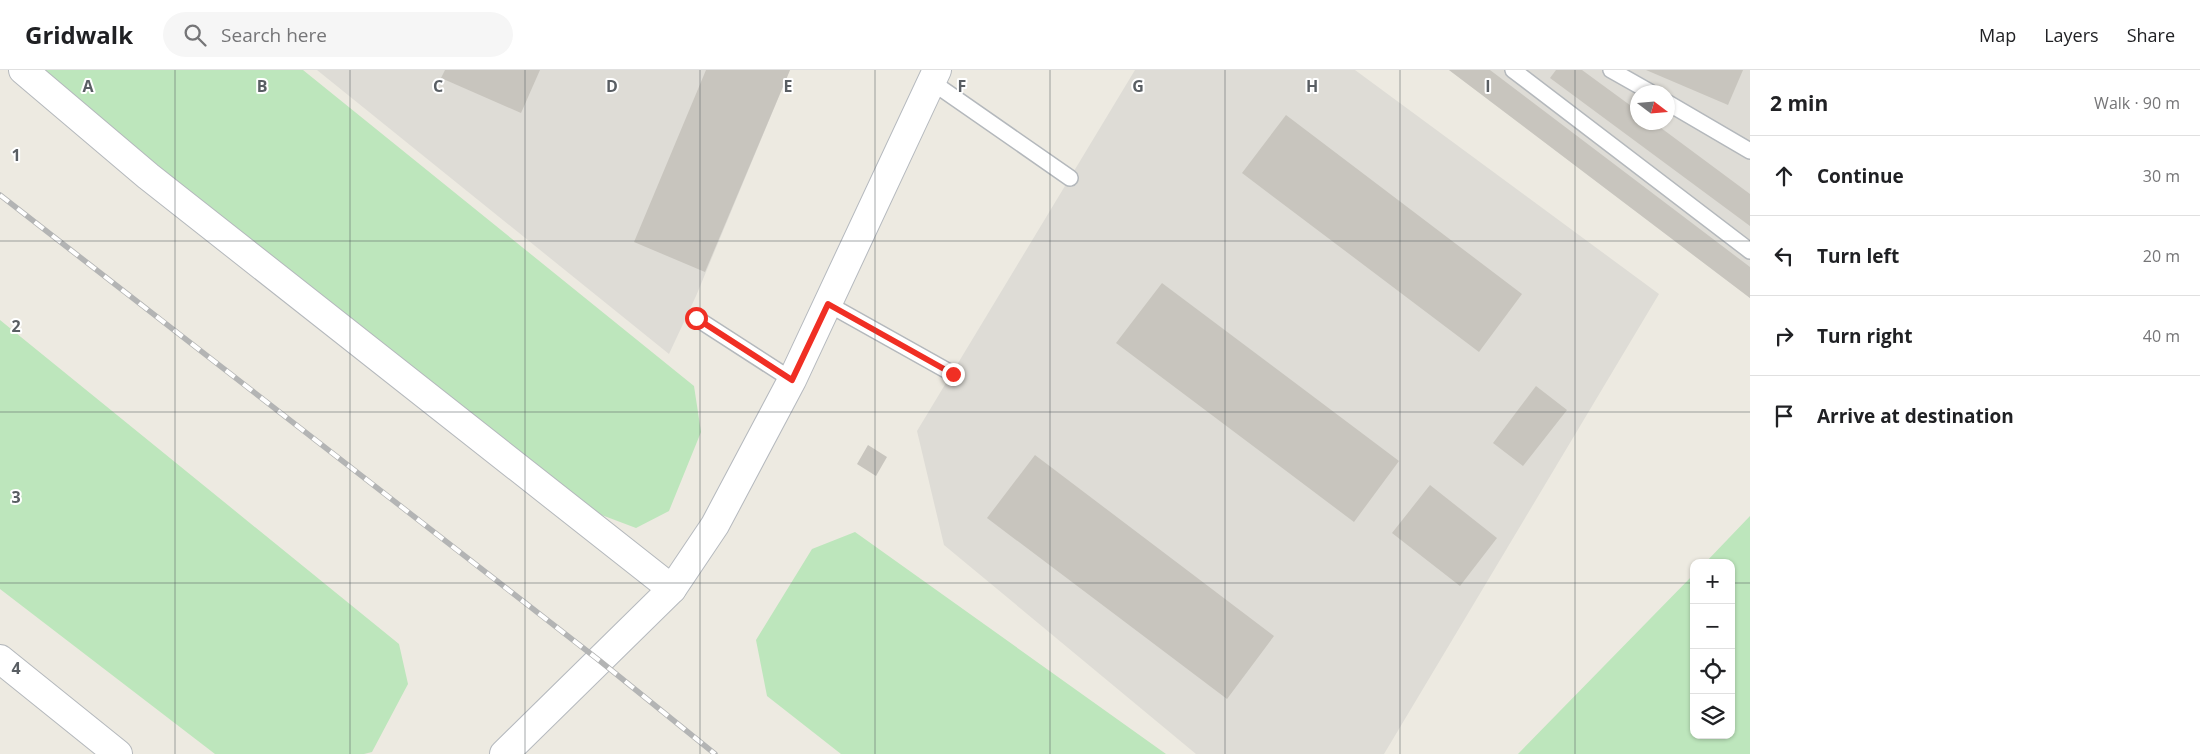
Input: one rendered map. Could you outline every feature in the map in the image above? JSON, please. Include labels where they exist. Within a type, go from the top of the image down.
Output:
[{"type":"street","points":[[23,70],[148,176],[672,589]]},
{"type":"street","points":[[504,754],[672,589],[715,525],[792,380],[934,76]]},
{"type":"street","points":[[0,659],[118,754]]},
{"type":"lane","points":[[1513,70],[1750,252]]},
{"type":"lane","points":[[1611,70],[1638,85]]},
{"type":"lane","points":[[934,76],[1070,178]]},
{"type":"lane","points":[[1675,106],[1750,151]]},
{"type":"lane","points":[[828,304],[953,374]]},
{"type":"lane","points":[[696,318],[792,380]]},
{"type":"shaded area","points":[[317,70],[790,70],[696,296],[669,354]]},
{"type":"shaded area","points":[[1135,70],[1355,70],[1659,294],[1384,754],[1196,754],[944,545],[917,431]]},
{"type":"shaded area","points":[[1449,70],[1750,70],[1750,298]]},
{"type":"green space","points":[[12,70],[303,70],[694,386],[701,432],[669,511],[636,528],[591,511]]},
{"type":"green space","points":[[0,320],[399,644],[408,684],[372,752],[364,754],[215,754],[0,589]]},
{"type":"green space","points":[[1750,516],[1750,754],[1518,754],[1690,578],[1690,739],[1735,739],[1735,559],[1709,559]]},
{"type":"green space","points":[[855,532],[1166,754],[841,754],[767,696],[756,640],[812,549]]},
{"type":"building","points":[[445,70],[540,70],[521,113],[441,78]]},
{"type":"building","points":[[706,70],[790,70],[705,272],[634,242]]},
{"type":"building","points":[[1449,70],[1490,70],[1750,267],[1750,298]]},
{"type":"building","points":[[1556,70],[1582,70],[1630,105],[1630,130],[1664,130],[1750,194],[1750,226],[1550,78]]},
{"type":"building","points":[[1646,70],[1743,70],[1728,105]]},
{"type":"building","points":[[1286,115],[1522,294],[1479,352],[1242,173]]},
{"type":"building","points":[[1162,283],[1399,461],[1354,522],[1116,343]]},
{"type":"building","points":[[1536,386],[1567,410],[1523,466],[1493,443]]},
{"type":"building","points":[[868,445],[887,457],[876,476],[857,464]]},
{"type":"building","points":[[1035,455],[1274,636],[1227,699],[987,518]]},
{"type":"building","points":[[1430,485],[1497,538],[1460,586],[1392,533]]},
{"type":"railway","points":[[0,195],[600,661],[715,754]]},
{"type":"route","points":[[696,318],[792,380],[828,304],[953,374]]}]
